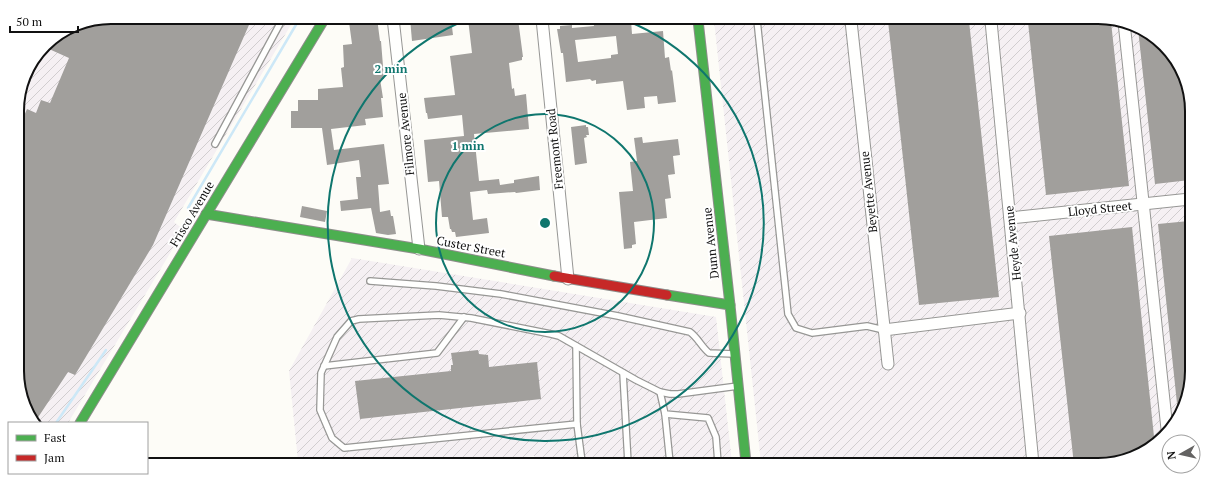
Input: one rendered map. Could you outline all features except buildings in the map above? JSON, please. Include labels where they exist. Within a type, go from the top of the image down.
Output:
[{"type":"street","name":"Frisco Avenue","points":[[81,422],[321,24]]},
{"type":"street","name":"Filmore Avenue","points":[[394,24],[419,249]]},
{"type":"street","name":"Freemont Road","points":[[542,24],[568,279]]},
{"type":"street","name":"Dunn Avenue","points":[[698,24],[745,458]]},
{"type":"street","name":"Beyette Avenue","points":[[851,24],[888,364]]},
{"type":"street","name":"Heyde Avenue","points":[[991,24],[1033,458]]},
{"type":"street","points":[[1125,29],[1167,425]]},
{"type":"street","name":"Lloyd Street","points":[[1010,218],[1185,200]]},
{"type":"street","name":"Custer Street","points":[[206,214],[419,249],[568,279],[730,306]]},
{"type":"street","points":[[884,330],[1020,313]]},
{"type":"lane","points":[[215,144],[280,24]]},
{"type":"lane","points":[[757,24],[788,314],[796,328],[812,333],[867,326],[884,330]]},
{"type":"lane","points":[[370,281],[436,286],[501,294],[618,316],[690,332],[696,336],[702,347],[709,353],[735,354]]},
{"type":"lane","points":[[577,424],[344,448],[332,438],[320,410],[321,373],[337,337],[351,321],[359,319],[439,314],[464,317],[559,336],[623,373],[660,392],[678,394],[738,386]]},
{"type":"lane","points":[[324,366],[437,353],[464,317]]},
{"type":"lane","points":[[576,346],[577,424],[581,458]]},
{"type":"lane","points":[[623,373],[628,458]]},
{"type":"lane","points":[[660,392],[665,414],[669,458]]},
{"type":"lane","points":[[665,414],[708,418],[716,436],[718,458]]},
{"type":"shaded area","points":[[111,24],[291,24],[174,222],[184,230],[69,422],[41,422],[33,410],[29,399],[24,371],[24,105],[27,88],[33,72],[42,58],[54,46],[72,33],[88,27]]},
{"type":"shaded area","points":[[714,24],[1098,24],[1115,26],[1137,33],[1160,49],[1173,67],[1178,78],[1182,88],[1185,111],[1185,377],[1176,410],[1160,433],[1142,446],[1131,451],[1104,458],[760,458]]},
{"type":"shaded area","points":[[352,258],[716,317],[731,458],[534,458],[534,456],[513,458],[298,458],[289,371]]},
{"type":"waterway","points":[[188,208],[296,24]]},
{"type":"waterway","points":[[57,422],[106,350]]},
{"type":"traffic: fast","points":[[81,422],[321,24]]},
{"type":"traffic: fast","points":[[698,24],[745,458]]},
{"type":"traffic: fast","points":[[206,214],[419,249],[554,276]]},
{"type":"traffic: fast","points":[[667,295],[730,305]]},
{"type":"traffic: jam","points":[[554,276],[667,295]]}]
